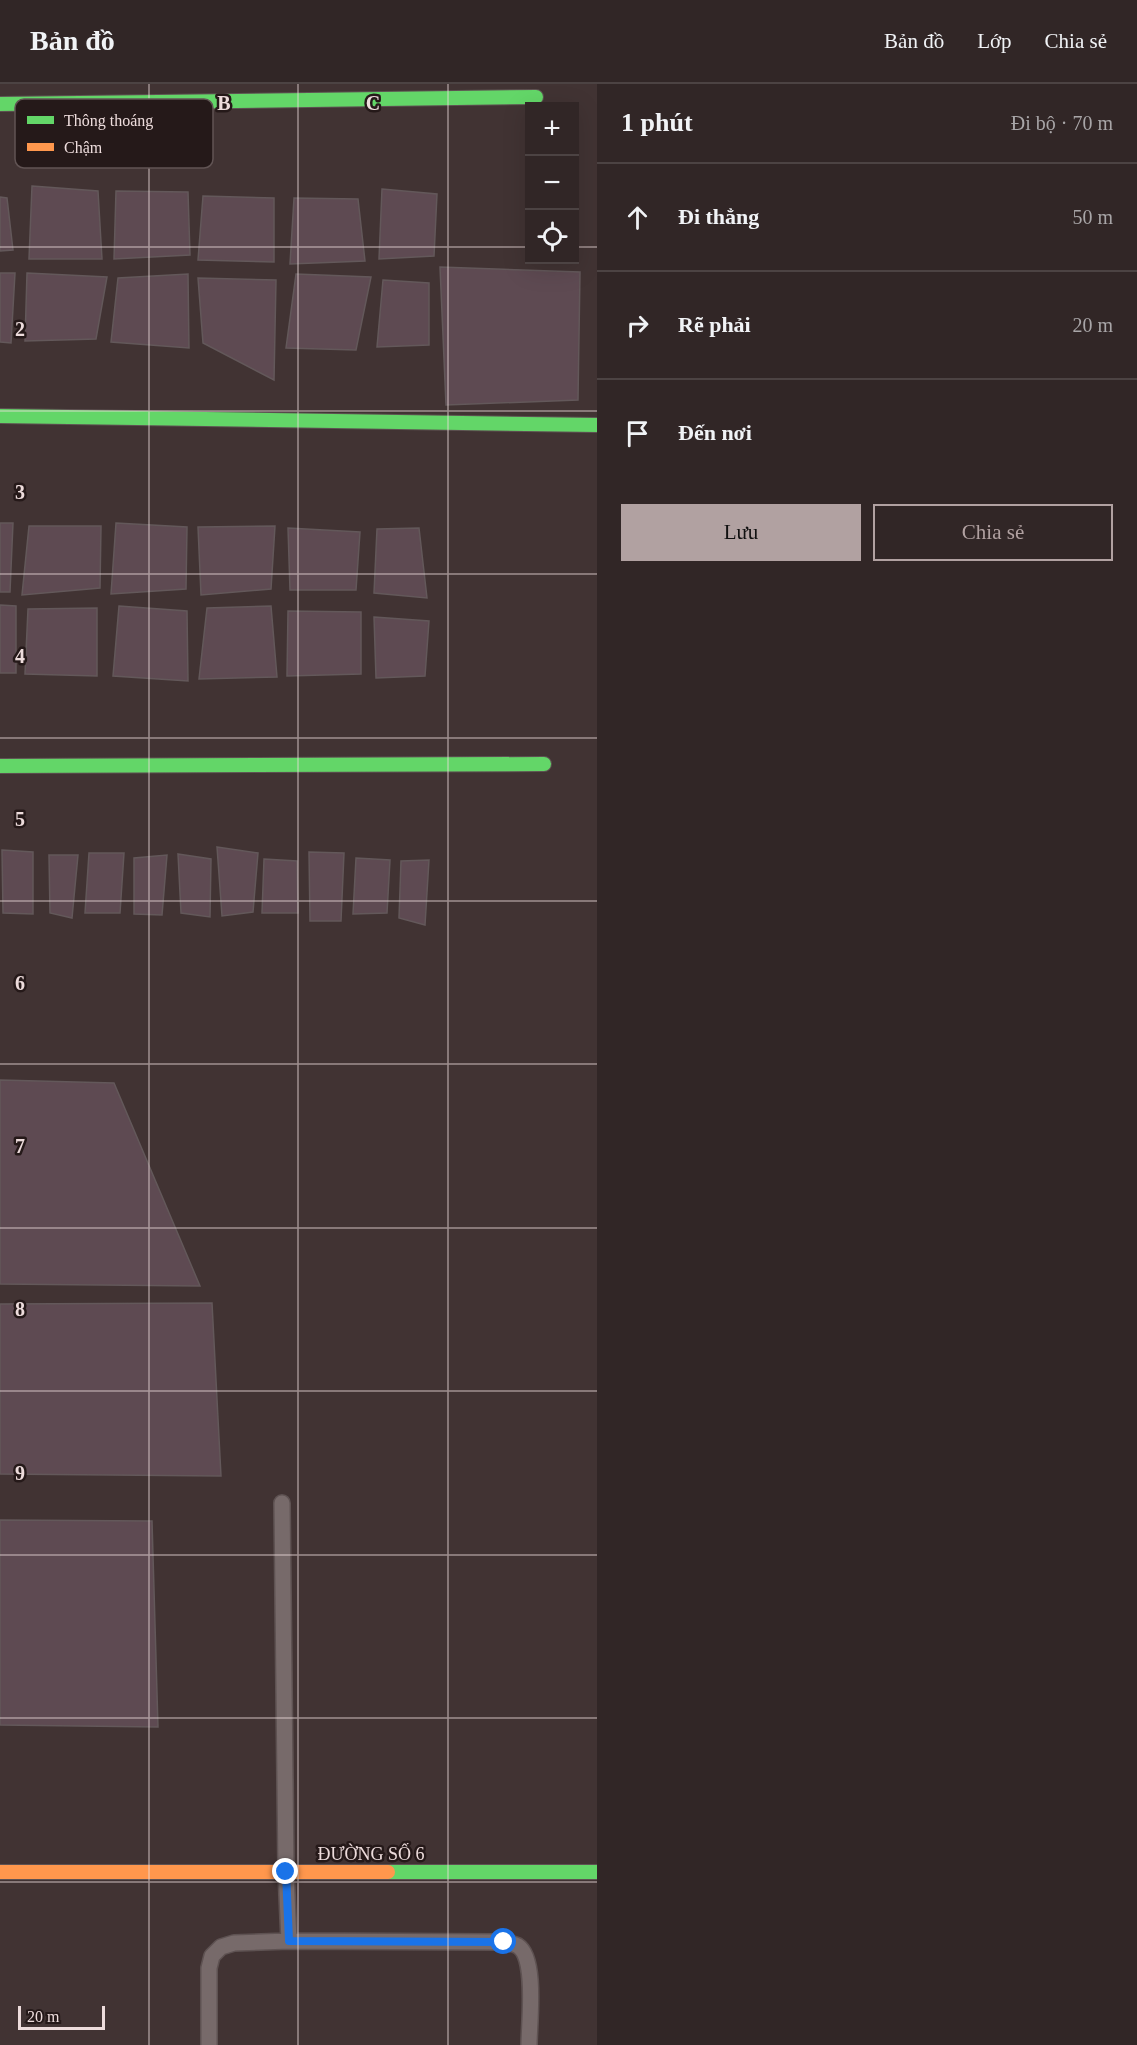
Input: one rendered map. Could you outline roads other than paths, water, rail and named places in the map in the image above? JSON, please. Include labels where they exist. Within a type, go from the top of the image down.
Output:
[{"type":"street","points":[[213,101],[536,97]]},
{"type":"street","points":[[0,104],[15,104]]},
{"type":"street","points":[[0,416],[597,425]]},
{"type":"street","points":[[0,766],[544,764]]},
{"type":"street","name":"ĐƯỜNG SỐ 6","points":[[0,1872],[597,1872]]},
{"type":"lane","points":[[282,1503],[286,1872],[289,1941]]},
{"type":"lane","points":[[209,2045],[209,1968],[212,1956],[221,1947],[234,1943],[289,1941],[504,1942],[519,1946],[530,1968],[529,2045]]}]
